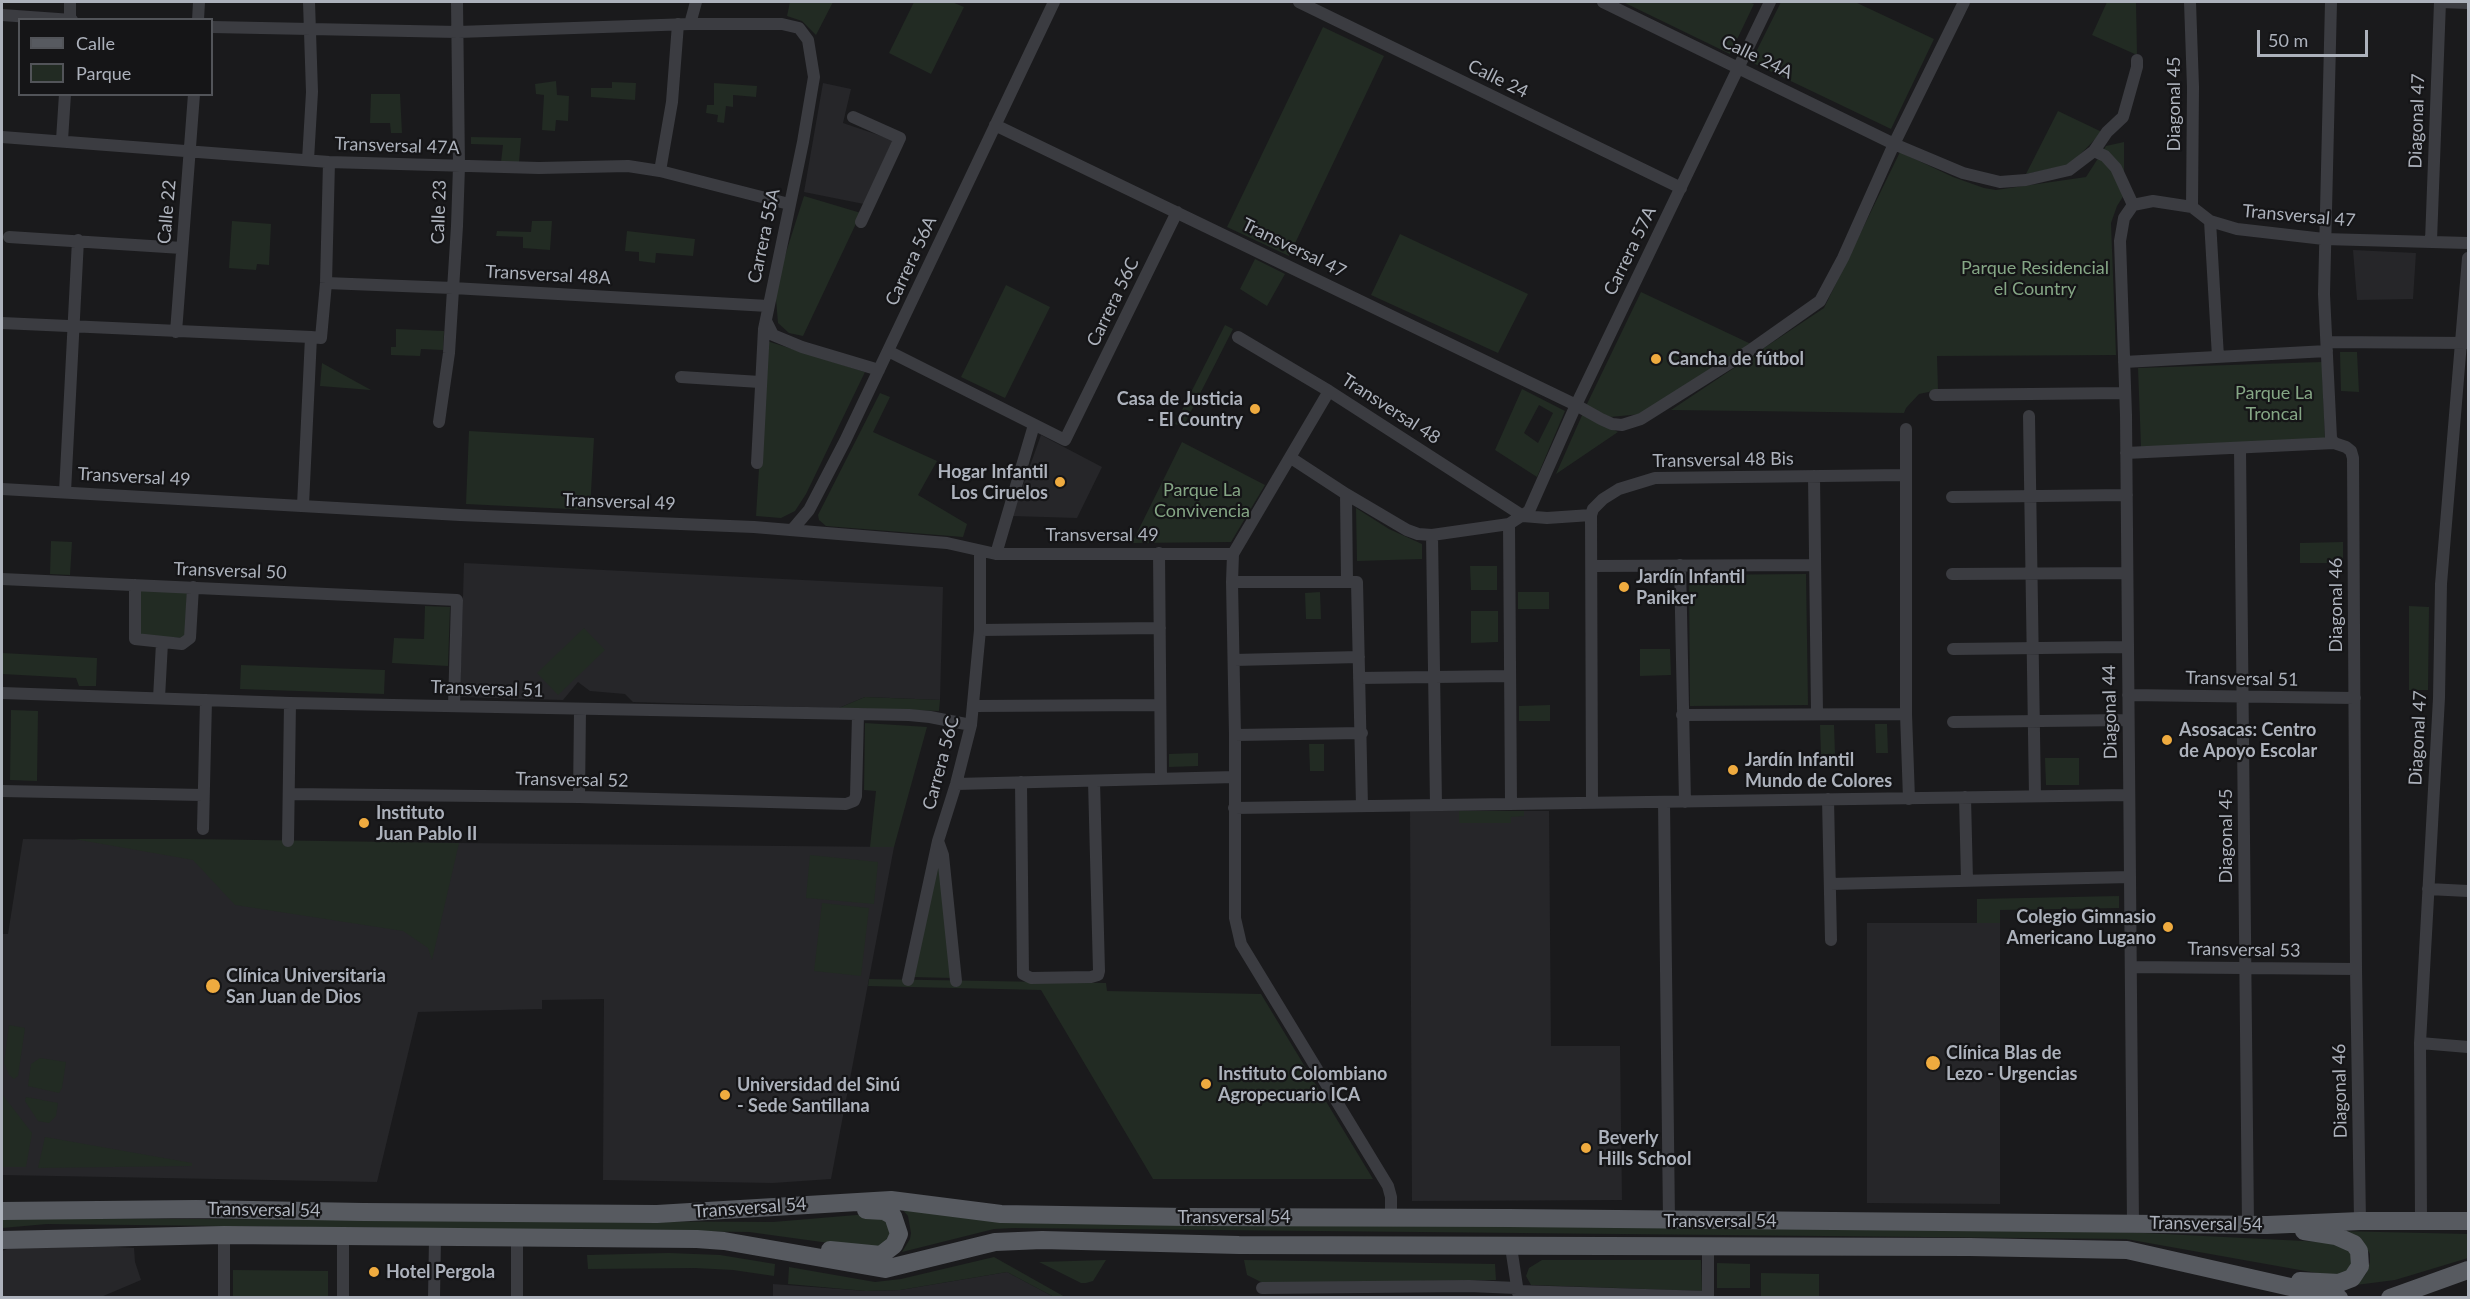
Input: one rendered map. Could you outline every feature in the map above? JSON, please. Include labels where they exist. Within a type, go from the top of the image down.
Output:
[{"type":"main road","name":"Transversal 54","points":[[2,1211],[196,1209],[363,1212],[706,1212],[891,1200],[1001,1214],[1965,1221],[2074,1224],[2133,1222],[2266,1225],[2360,1221],[2469,1221]]},
{"type":"main road","points":[[706,1212],[778,1213],[876,1209],[893,1216],[899,1230],[899,1237],[894,1245],[881,1255],[724,1241]]},
{"type":"main road","points":[[2262,1280],[2339,1283],[2352,1278],[2360,1266],[2359,1251],[2347,1239],[2266,1225]]},
{"type":"main road","name":"Transversal 54","points":[[2,1240],[224,1235],[724,1241],[885,1269],[995,1242],[1042,1240],[1239,1245],[1970,1247],[2127,1250],[2339,1298]]},
{"type":"main road","points":[[2390,1298],[2469,1270]]},
{"type":"street","points":[[70,2],[70,18]]},
{"type":"street","points":[[198,2],[198,18]]},
{"type":"street","points":[[308,160],[312,92],[309,2]]},
{"type":"street","name":"Calle 23","points":[[439,422],[449,353],[459,166],[457,2]]},
{"type":"street","points":[[660,171],[684,24],[696,2]]},
{"type":"street","name":"Carrera 56A","points":[[792,530],[809,510],[879,370],[1054,2]]},
{"type":"street","name":"Calle 24","points":[[1299,2],[1681,188]]},
{"type":"street","name":"Calle 24A","points":[[1604,2],[1894,144],[1963,173],[2000,182],[2026,180],[2069,170],[2094,151],[2122,117],[2137,60]]},
{"type":"street","name":"Carrera 57A","points":[[1523,516],[1534,505],[1542,481],[1576,405],[1770,2]]},
{"type":"street","name":"Transversal 47","points":[[995,125],[1612,424],[1633,423],[1752,349],[1820,301],[1843,258],[1894,144],[1964,2]]},
{"type":"street","name":"Diagonal 45","points":[[2190,2],[2193,87],[2192,207]]},
{"type":"street","points":[[2126,453],[2334,443],[2331,438],[2324,239],[2331,2]]},
{"type":"street","points":[[2440,2],[2469,3]]},
{"type":"street","name":"Diagonal 47","points":[[2431,241],[2440,2]]},
{"type":"street","points":[[2,15],[53,18]]},
{"type":"street","points":[[213,27],[458,32],[684,24]]},
{"type":"street","name":"Carrera 55A","points":[[684,24],[793,25],[805,34],[808,40],[814,76],[803,142],[767,312],[760,382],[757,463]]},
{"type":"street","points":[[62,140],[65,96]]},
{"type":"street","name":"Calle 22","points":[[176,332],[194,96]]},
{"type":"street","points":[[853,117],[900,138],[861,222]]},
{"type":"street","name":"Transversal 47A","points":[[2,137],[329,162],[539,168],[628,166],[660,171],[789,204]]},
{"type":"street","points":[[2094,151],[2104,156],[2116,168],[2133,204]]},
{"type":"street","points":[[2,324],[321,338],[326,283],[329,162]]},
{"type":"street","name":"Transversal 47","points":[[2133,204],[2153,201],[2192,207],[2210,221],[2237,229],[2324,239],[2469,243]]},
{"type":"street","name":"Diagonal 44","points":[[2133,204],[2126,214],[2120,236],[2127,495],[2133,1222]]},
{"type":"street","name":"Carrera 56C","points":[[1034,425],[1065,440],[1177,212]]},
{"type":"street","points":[[2210,221],[2218,357]]},
{"type":"street","points":[[9,237],[182,248]]},
{"type":"street","points":[[65,492],[78,240]]},
{"type":"street","name":"Diagonal 47","points":[[2421,1220],[2420,1043],[2439,698],[2441,584],[2464,343],[2469,258]]},
{"type":"street","name":"Transversal 48A","points":[[326,283],[453,288],[767,312]]},
{"type":"street","points":[[767,312],[766,325],[772,335],[802,347],[879,370]]},
{"type":"street","points":[[303,505],[311,337]]},
{"type":"street","name":"Transversal 48","points":[[1238,337],[1329,391],[1523,516]]},
{"type":"street","points":[[2124,362],[2218,357],[2327,347],[2464,343]]},
{"type":"street","points":[[888,351],[1034,425],[996,554]]},
{"type":"street","points":[[681,377],[760,382]]},
{"type":"street","points":[[1329,391],[1233,554],[1235,918],[1241,944],[1388,1186],[1391,1197],[1391,1218]]},
{"type":"street","points":[[1935,395],[2125,393]]},
{"type":"street","points":[[2029,416],[2035,796]]},
{"type":"street","points":[[1906,429],[1906,714],[1909,799]]},
{"type":"street","name":"Diagonal 46","points":[[2334,443],[2346,447],[2351,451],[2353,458],[2360,1221]]},
{"type":"street","name":"Diagonal 45","points":[[2240,448],[2248,1224]]},
{"type":"street","points":[[1291,458],[1346,494],[1407,530],[1418,534],[1432,535],[1509,524],[1523,516],[1546,518],[1591,515],[1592,803]]},
{"type":"street","name":"Transversal 48 Bis","points":[[1591,515],[1593,509],[1603,499],[1618,489],[1655,478],[1905,475]]},
{"type":"street","points":[[1814,476],[1817,713]]},
{"type":"street","name":"Transversal 49","points":[[2,489],[792,530],[947,543],[996,554],[1233,554]]},
{"type":"street","points":[[1346,494],[1347,582]]},
{"type":"street","points":[[1952,497],[2127,495]]},
{"type":"street","points":[[1509,524],[1511,804]]},
{"type":"street","points":[[1432,535],[1436,806]]},
{"type":"street","name":"Carrera 56C","points":[[908,980],[938,841],[957,784],[971,725],[981,630],[980,551]]},
{"type":"street","points":[[1159,553],[1161,779]]},
{"type":"street","points":[[1680,565],[1684,802]]},
{"type":"street","points":[[1592,566],[1815,565]]},
{"type":"street","points":[[1952,574],[2127,573]]},
{"type":"street","name":"Transversal 50","points":[[2,579],[457,600],[454,706]]},
{"type":"street","points":[[1232,582],[1357,582],[1362,806]]},
{"type":"street","points":[[135,585],[134,636],[138,640],[182,644],[189,641],[193,587]]},
{"type":"street","points":[[981,630],[1160,628]]},
{"type":"street","points":[[159,698],[162,642]]},
{"type":"street","points":[[1953,649],[2127,647]]},
{"type":"street","points":[[1234,660],[1359,657]]},
{"type":"street","points":[[1359,678],[1510,676]]},
{"type":"street","name":"Transversal 51","points":[[2,693],[290,704],[930,717],[971,725]]},
{"type":"street","name":"Transversal 51","points":[[2128,695],[2355,698]]},
{"type":"street","points":[[203,829],[206,700]]},
{"type":"street","points":[[288,842],[290,704]]},
{"type":"street","points":[[974,706],[1160,705]]},
{"type":"street","points":[[579,797],[580,710]]},
{"type":"street","points":[[1682,715],[1906,714]]},
{"type":"street","name":"Transversal 52","points":[[288,794],[579,797],[846,804],[855,801],[858,715]]},
{"type":"street","points":[[1953,723],[2128,720]]},
{"type":"street","points":[[1235,735],[1362,733]]},
{"type":"street","points":[[957,784],[1234,777]]},
{"type":"street","points":[[1020,782],[1023,974],[1031,978],[1098,975],[1100,967],[1094,781]]},
{"type":"street","points":[[2,791],[203,795]]},
{"type":"street","points":[[1234,808],[2129,795]]},
{"type":"street","points":[[1965,797],[1967,881]]},
{"type":"street","points":[[1828,799],[1831,940]]},
{"type":"street","points":[[1664,802],[1669,1220]]},
{"type":"street","points":[[938,841],[943,855],[956,981]]},
{"type":"street","points":[[1830,884],[2130,877]]},
{"type":"street","points":[[2428,889],[2469,891]]},
{"type":"street","name":"Transversal 53","points":[[2131,966],[2356,969]]},
{"type":"street","points":[[2420,1043],[2469,1047]]},
{"type":"street","points":[[224,1235],[224,1298]]},
{"type":"street","points":[[343,1237],[343,1298]]},
{"type":"street","points":[[434,1298],[435,1238]]},
{"type":"street","points":[[517,1239],[517,1298]]},
{"type":"street","points":[[1511,1247],[1517,1292]]},
{"type":"street","points":[[1269,1298],[1262,1287],[1360,1292],[1517,1292],[1708,1297],[1708,1247]]},
{"type":"shaded area","points":[[823,83],[851,89],[843,123],[893,140],[864,204],[804,192]]},
{"type":"shaded area","points":[[2353,250],[2416,253],[2413,299],[2357,300]]},
{"type":"shaded area","name":"Hogar Infantil Los Ciruelos","points":[[1041,435],[1102,467],[1077,518],[1012,516]]},
{"type":"shaded area","points":[[464,563],[943,587],[940,700],[865,697],[839,708],[633,702],[625,694],[590,691],[578,682],[563,700],[460,697]]},
{"type":"shaded area","points":[[1410,811],[1549,811],[1551,1046],[1620,1046],[1622,1200],[1412,1201]]},
{"type":"shaded area","points":[[23,839],[894,847],[831,1179],[773,1183],[603,1180],[604,999],[542,1000],[542,1009],[418,1012],[377,1182],[2,1175],[2,934],[8,934]]},
{"type":"shaded area","name":"Clínica Blas de Lezo - Urgencias","points":[[1867,923],[2000,923],[2000,1204],[1867,1203]]},
{"type":"shaded area","points":[[102,1246],[134,1248],[135,1262],[141,1280],[101,1297],[2,1297],[2,1251],[10,1248]]},
{"type":"shaded area","points":[[1007,1272],[1054,1297],[773,1298],[773,1284],[866,1291],[900,1290]]},
{"type":"green space","points":[[790,2],[833,2],[816,35],[802,21],[787,16]]},
{"type":"green space","points":[[914,2],[952,2],[964,7],[931,74],[889,53]]},
{"type":"green space","points":[[1623,2],[1749,2],[1754,4],[1730,54]]},
{"type":"green space","points":[[1781,2],[1855,2],[1934,39],[1891,129],[1751,62]]},
{"type":"green space","points":[[2107,2],[2136,2],[2137,55],[2092,35]]},
{"type":"green space","points":[[1323,27],[1384,56],[1289,256],[1227,227]]},
{"type":"green space","points":[[556,81],[557,95],[569,96],[568,121],[556,120],[555,131],[542,130],[544,95],[536,94],[535,84]]},
{"type":"green space","points":[[612,82],[636,83],[635,100],[591,97],[591,88],[612,88]]},
{"type":"green space","points":[[714,83],[757,86],[756,97],[733,95],[733,107],[726,106],[724,123],[717,122],[718,115],[706,113],[707,105],[714,105]]},
{"type":"green space","points":[[371,94],[400,94],[402,133],[391,133],[390,123],[370,123]]},
{"type":"green space","points":[[2058,111],[2102,132],[2070,165],[2026,174]]},
{"type":"green space","points":[[471,137],[521,138],[519,163],[501,162],[503,145],[471,144]]},
{"type":"green space","name":"Parque Residencial el Country","points":[[2124,142],[2124,195],[2111,223],[2116,355],[1937,356],[1938,390],[1919,394],[1904,413],[1671,410],[1824,308],[1900,152],[1953,177],[1996,190],[2086,177],[2106,146]]},
{"type":"green space","points":[[804,196],[861,213],[803,336],[789,333],[778,323],[775,287]]},
{"type":"green space","points":[[232,221],[271,224],[269,265],[257,264],[256,270],[229,268]]},
{"type":"green space","points":[[532,221],[552,221],[550,250],[523,248],[523,237],[496,236],[497,231],[531,232]]},
{"type":"green space","points":[[627,231],[695,239],[693,256],[656,253],[655,263],[639,261],[639,252],[625,251]]},
{"type":"green space","points":[[1400,234],[1528,294],[1498,353],[1371,295]]},
{"type":"green space","points":[[1255,259],[1285,274],[1267,306],[1240,289]]},
{"type":"green space","points":[[1006,285],[1050,307],[1005,398],[961,377]]},
{"type":"green space","points":[[1641,292],[1751,344],[1642,414],[1610,417],[1586,406]]},
{"type":"green space","points":[[1225,325],[1233,329],[1183,427],[1175,424]]},
{"type":"green space","points":[[396,329],[444,331],[443,350],[421,349],[420,356],[391,355],[391,347],[396,347]]},
{"type":"green space","points":[[767,341],[865,372],[806,494],[795,511],[781,518],[756,516]]},
{"type":"green space","points":[[2340,352],[2357,352],[2359,392],[2341,391]]},
{"type":"green space","name":"Parque La Troncal","points":[[2322,362],[2325,440],[2141,447],[2138,368]]},
{"type":"green space","points":[[322,363],[371,390],[320,386]]},
{"type":"green space","points":[[1522,389],[1565,411],[1537,477],[1495,450]],"holes":[[[1539,405],[1553,413],[1538,443],[1524,433]]]},
{"type":"green space","points":[[880,393],[890,397],[873,432],[937,461],[918,495],[967,524],[963,537],[826,526],[819,520],[818,515]]},
{"type":"green space","points":[[1583,413],[1618,432],[1556,474]]},
{"type":"green space","points":[[469,431],[594,438],[590,510],[466,504]]},
{"type":"green space","name":"Parque La Convivencia","points":[[1182,442],[1265,485],[1231,542],[1132,543]]},
{"type":"green space","points":[[1356,508],[1389,529],[1422,544],[1422,559],[1357,561]]},
{"type":"green space","points":[[51,541],[72,542],[70,575],[50,574]]},
{"type":"green space","points":[[2343,542],[2343,563],[2300,563],[2300,543]]},
{"type":"green space","points":[[1470,566],[1497,566],[1497,590],[1471,590]]},
{"type":"green space","points":[[1806,574],[1808,705],[1690,706],[1689,575]]},
{"type":"green space","points":[[138,589],[187,592],[185,638],[136,636]]},
{"type":"green space","points":[[1320,592],[1321,619],[1306,619],[1305,593]]},
{"type":"green space","points":[[1518,592],[1549,592],[1549,609],[1518,609]]},
{"type":"green space","points":[[425,606],[450,607],[448,666],[392,663],[394,638],[424,639]]},
{"type":"green space","points":[[2409,606],[2429,607],[2428,690],[2409,690]]},
{"type":"green space","points":[[1471,611],[1498,611],[1498,642],[1471,643]]},
{"type":"green space","points":[[584,628],[605,650],[558,695],[537,673]]},
{"type":"green space","points":[[1640,649],[1670,649],[1671,675],[1640,676]]},
{"type":"green space","points":[[2,653],[97,658],[96,686],[79,686],[76,678],[2,674]]},
{"type":"green space","points":[[241,665],[385,670],[384,694],[240,689]]},
{"type":"green space","points":[[865,697],[940,700],[939,711],[839,708]]},
{"type":"green space","points":[[1550,705],[1550,721],[1519,721],[1519,706]]},
{"type":"green space","points":[[11,710],[38,711],[37,781],[10,780]]},
{"type":"green space","points":[[865,723],[927,727],[894,847],[870,847],[876,791],[864,790]]},
{"type":"green space","points":[[1875,724],[1887,724],[1888,753],[1876,753]]},
{"type":"green space","points":[[1820,725],[1834,725],[1835,754],[1821,754]]},
{"type":"green space","points":[[1309,744],[1324,744],[1324,771],[1310,771]]},
{"type":"green space","points":[[1198,753],[1198,766],[1169,767],[1169,754]]},
{"type":"green space","points":[[2045,758],[2079,758],[2079,785],[2046,785]]},
{"type":"green space","points":[[1459,811],[1524,811],[1524,816],[1511,817],[1511,823],[1459,823]]},
{"type":"green space","points":[[74,839],[459,843],[432,960],[428,948],[403,931],[235,905],[193,860]]},
{"type":"green space","points":[[810,855],[878,862],[874,904],[806,898]]},
{"type":"green space","points":[[938,856],[953,978],[911,977]]},
{"type":"green space","points":[[2119,896],[2119,908],[2000,910],[2000,923],[1977,923],[1977,899]]},
{"type":"green space","points":[[822,903],[869,908],[861,976],[814,971]]},
{"type":"green space","points":[[869,979],[1106,983],[1107,991],[1261,994],[1373,1179],[1153,1179],[1041,990],[868,986]]},
{"type":"green space","points":[[9,1025],[25,1028],[18,1076],[14,1079],[9,1075],[4,1063]]},
{"type":"green space","points":[[40,1058],[66,1062],[62,1088],[59,1093],[28,1086],[31,1064]]},
{"type":"green space","points":[[2,1094],[32,1133],[26,1167],[2,1167]]},
{"type":"green space","points":[[26,1097],[58,1103],[56,1116],[49,1123],[38,1121],[25,1101]]},
{"type":"green space","points":[[45,1137],[192,1163],[192,1166],[38,1168]]},
{"type":"green space","points":[[901,1208],[2124,1232],[2324,1242],[2333,1240],[2350,1251],[2352,1260],[2351,1267],[2339,1277],[2126,1239],[1014,1228],[994,1229],[902,1252],[911,1233],[908,1216]]},
{"type":"green space","points":[[880,1213],[894,1232],[880,1250],[749,1232],[47,1224],[2,1228],[2,1220],[15,1218],[773,1222]]},
{"type":"green space","points":[[2338,1231],[2468,1234],[2468,1258],[2395,1280],[2348,1286],[2359,1282],[2366,1274],[2370,1254],[2360,1237]]},
{"type":"green space","points":[[669,1253],[720,1255],[775,1264],[774,1276],[733,1270],[695,1268],[588,1269],[587,1255]]},
{"type":"green space","points":[[994,1257],[1065,1297],[1054,1297],[1007,1272],[900,1290],[866,1291],[788,1284],[789,1267],[875,1282],[901,1279]]},
{"type":"green space","points":[[1106,1260],[1093,1281],[1086,1283],[1081,1283],[1039,1262]]},
{"type":"green space","points":[[1244,1260],[1495,1264],[1496,1280],[1263,1283],[1247,1275]]},
{"type":"green space","points":[[1542,1260],[1701,1260],[1702,1291],[1531,1285],[1526,1276],[1529,1268]]},
{"type":"green space","points":[[1717,1263],[1750,1264],[1750,1288],[1717,1288]]},
{"type":"green space","points":[[233,1270],[328,1271],[328,1297],[233,1297]]},
{"type":"green space","points":[[1761,1273],[1819,1274],[1819,1297],[1761,1297]]},
{"type":"place","name":"Cancha de fútbol","points":[[1656,359]]},
{"type":"place","name":"Casa de Justicia - El Country","points":[[1255,409]]},
{"type":"place","name":"Hogar Infantil Los Ciruelos","points":[[1060,482]]},
{"type":"place","name":"Jardín Infantil Paniker","points":[[1624,587]]},
{"type":"place","name":"Asosacas: Centro de Apoyo Escolar","points":[[2167,740]]},
{"type":"place","name":"Jardín Infantil Mundo de Colores","points":[[1733,770]]},
{"type":"place","name":"Instituto Juan Pablo II","points":[[364,823]]},
{"type":"place","name":"Colegio Gimnasio Americano Lugano","points":[[2168,927]]},
{"type":"place","name":"Clínica Universitaria San Juan de Dios","points":[[213,986]]},
{"type":"place","name":"Clínica Blas de Lezo - Urgencias","points":[[1933,1063]]},
{"type":"place","name":"Instituto Colombiano Agropecuario ICA","points":[[1206,1084]]},
{"type":"place","name":"Universidad del Sinú - Sede Santillana","points":[[725,1095]]},
{"type":"place","name":"Beverly Hills School","points":[[1586,1148]]},
{"type":"place","name":"Hotel Pergola","points":[[374,1272]]}]
